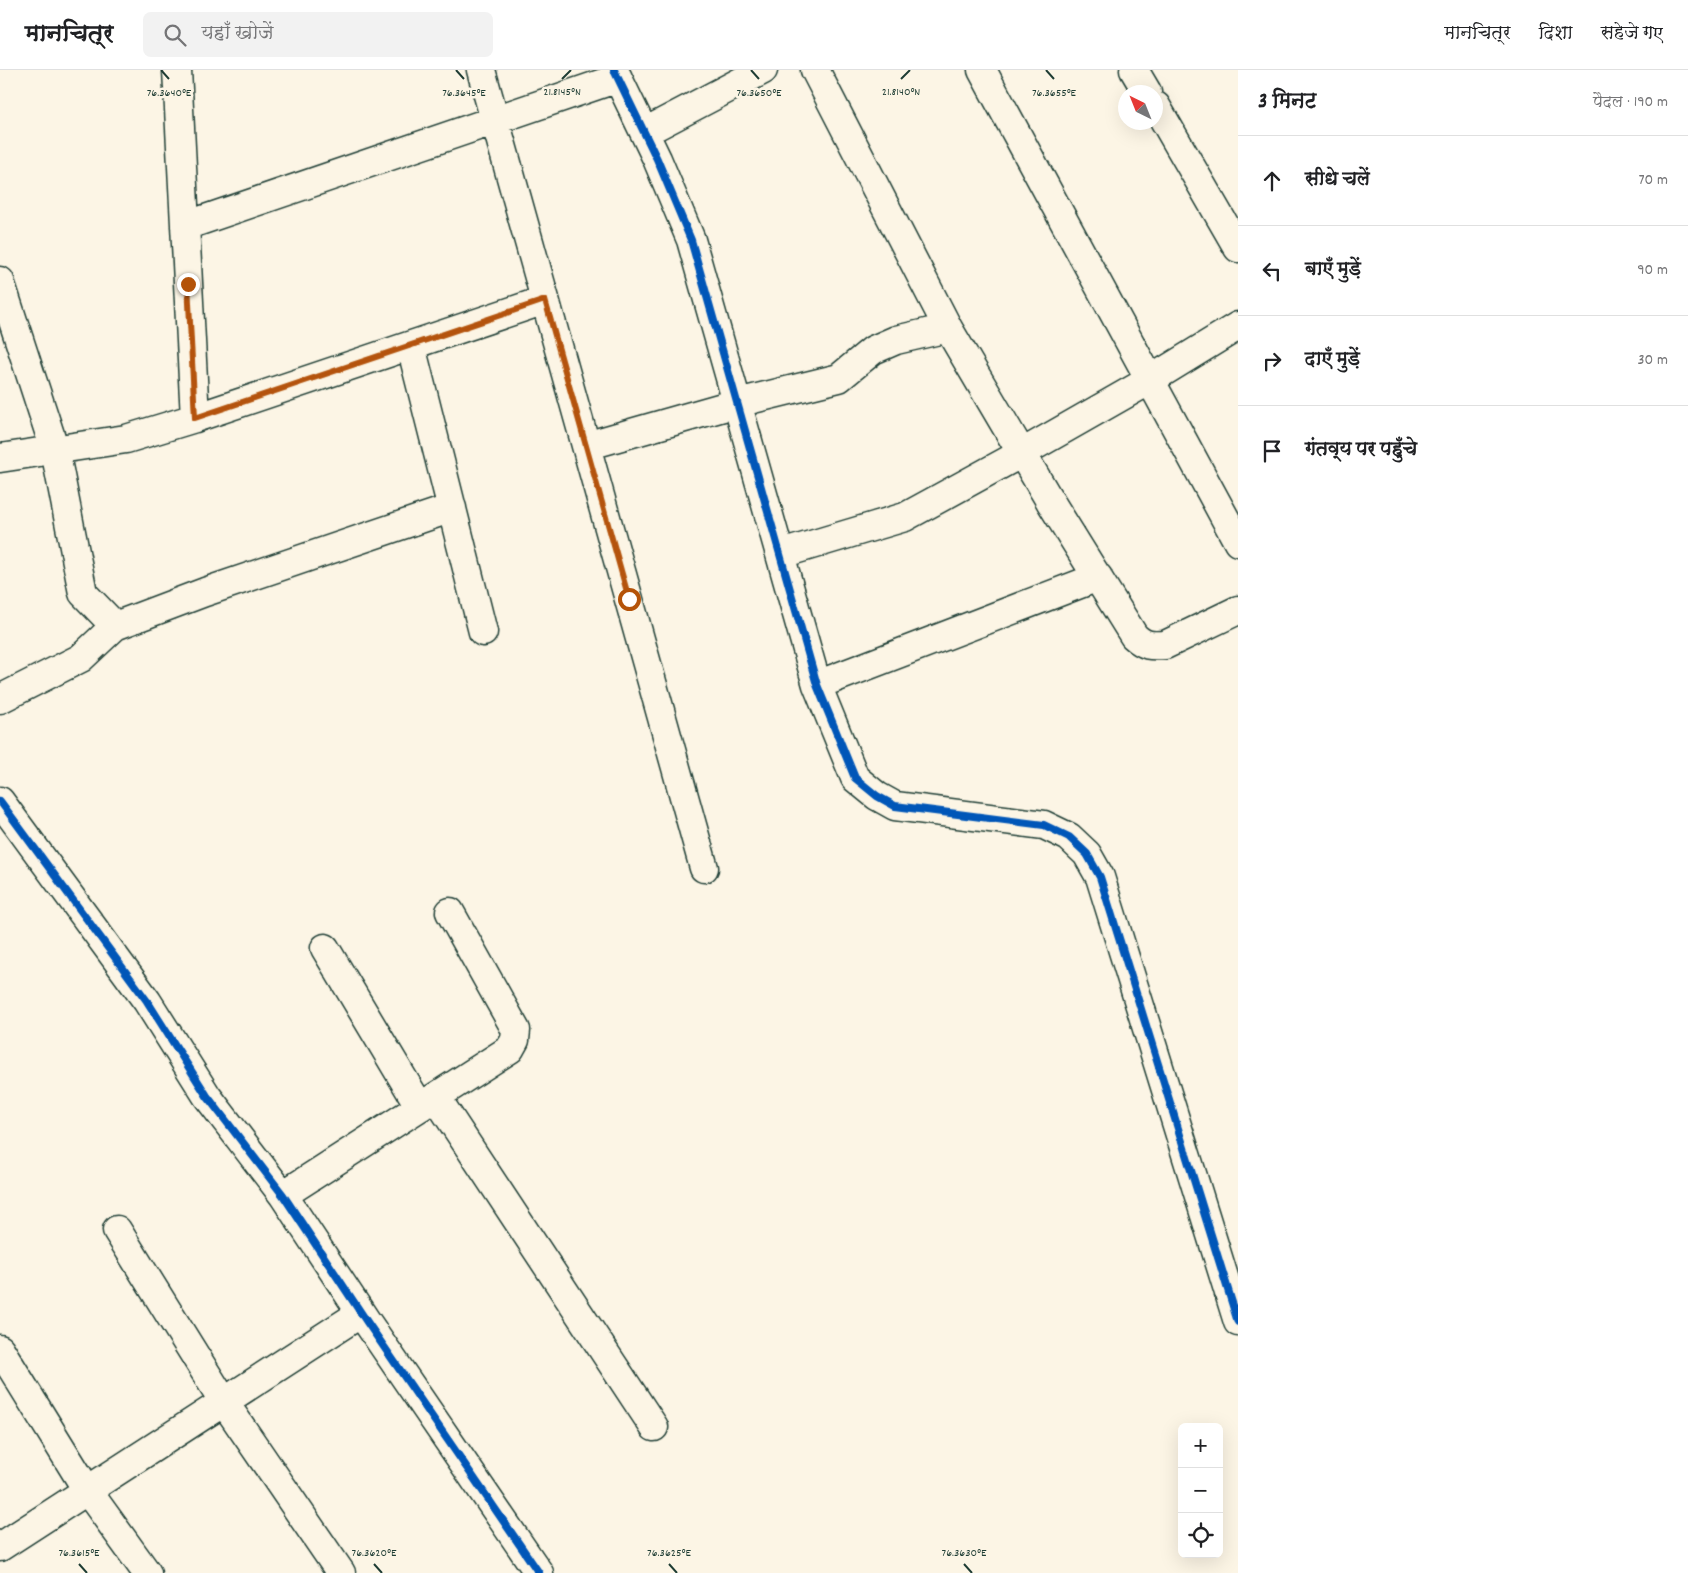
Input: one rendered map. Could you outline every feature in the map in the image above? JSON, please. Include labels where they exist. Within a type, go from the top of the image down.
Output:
[{"type":"street","points":[[176,70],[195,418]]},
{"type":"street","points":[[481,70],[704,868]]},
{"type":"street","points":[[645,132],[763,70]]},
{"type":"street","points":[[815,70],[948,328],[1134,636],[1143,644],[1165,645],[1238,610]]},
{"type":"street","points":[[982,70],[1238,542]]},
{"type":"street","points":[[1134,70],[1144,85]]},
{"type":"street","points":[[185,226],[495,120],[616,74],[658,159],[690,240],[817,685],[855,778],[876,796],[896,806],[1044,825],[1069,837],[1087,854],[1100,877],[1238,1322]]},
{"type":"street","points":[[1163,118],[1238,248]]},
{"type":"street","points":[[0,281],[54,450],[83,592],[115,626]]},
{"type":"street","points":[[0,458],[126,439],[195,418],[545,300]]},
{"type":"street","points":[[780,554],[905,517],[1150,380],[1238,326]]},
{"type":"street","points":[[586,446],[737,403],[839,378],[873,350],[896,340],[948,328]]},
{"type":"street","points":[[411,346],[483,632]]},
{"type":"street","points":[[0,699],[81,658],[115,626],[205,592],[452,508]]},
{"type":"street","points":[[817,685],[1098,577]]},
{"type":"street","points":[[0,801],[147,1001],[207,1096],[283,1195],[361,1313],[539,1573]]},
{"type":"street","points":[[283,1195],[510,1050],[515,1040],[516,1030],[450,912]]},
{"type":"street","points":[[325,948],[428,1102],[654,1427]]},
{"type":"street","points":[[117,1230],[224,1402],[341,1573]]},
{"type":"street","points":[[0,1547],[361,1313]]},
{"type":"street","points":[[0,1349],[87,1490],[147,1573]]},
{"type":"cycle path","points":[[614,70],[657,159],[691,240],[817,685],[855,778],[877,796],[895,806],[1044,825],[1069,837],[1087,854],[1100,877],[1238,1322]]},
{"type":"cycle path","points":[[0,801],[147,1001],[207,1096],[283,1195],[367,1322],[539,1573]]},
{"type":"route","points":[[188,284],[195,418],[545,300],[629,599]]}]
